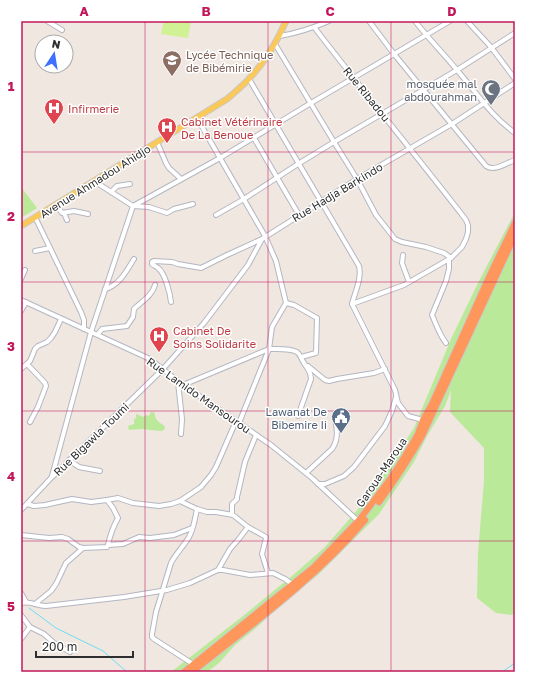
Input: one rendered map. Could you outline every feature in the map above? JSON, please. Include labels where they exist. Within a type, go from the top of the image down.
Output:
[{"type":"highway","name":"Garoua-Maroua","points":[[184,672],[314,566],[358,521],[392,478],[418,434],[423,420],[432,404],[515,223]]},
{"type":"highway","name":"Garoua-Maroua","points":[[192,672],[301,584],[342,545],[364,521],[395,480],[422,436],[515,235]]},
{"type":"main road","name":"Avenue Ahmadou Ahidjo","points":[[21,226],[227,99],[249,79],[267,56],[280,36],[286,21]]},
{"type":"street","points":[[47,21],[62,30]]},
{"type":"street","points":[[280,36],[330,21]]},
{"type":"street","points":[[369,21],[394,54],[486,166],[494,168],[515,160]]},
{"type":"street","points":[[415,21],[484,104],[515,133]]},
{"type":"street","points":[[52,478],[91,332],[133,206],[220,158],[450,21]]},
{"type":"street","points":[[467,21],[491,47],[515,79]]},
{"type":"street","name":"Rue Ribadou","points":[[314,27],[466,220],[468,225],[466,239],[462,247],[450,259]]},
{"type":"street","points":[[216,215],[382,113],[457,70],[515,33]]},
{"type":"street","points":[[275,44],[357,179],[376,215],[395,239],[444,253],[450,259],[450,269],[432,315],[440,336],[446,343]]},
{"type":"street","points":[[249,79],[360,269],[359,280],[352,304],[395,390],[398,403],[408,416],[423,420]]},
{"type":"street","name":"Rue Hadja Barkindo","points":[[171,302],[164,277],[158,268],[152,264],[152,262],[172,262],[201,268],[264,237],[357,179],[452,124],[515,83]]},
{"type":"street","points":[[27,504],[34,506],[76,499],[91,502],[118,498],[133,503],[159,506],[180,501],[201,487],[211,475],[238,422],[268,349],[272,327],[286,303],[276,261],[244,199],[197,118]]},
{"type":"street","points":[[254,138],[299,215]]},
{"type":"street","points":[[157,142],[169,168],[181,179]]},
{"type":"street","points":[[94,181],[133,206],[149,207],[167,213],[174,209],[193,204]]},
{"type":"street","points":[[112,192],[117,186],[130,184]]},
{"type":"street","points":[[56,204],[62,213],[74,211],[88,214]]},
{"type":"street","points":[[64,212],[67,220]]},
{"type":"street","points":[[36,217],[84,320],[84,329]]},
{"type":"street","name":"Rue Bigawla Toumi","points":[[21,510],[69,460],[162,370],[204,323],[248,265],[264,237]]},
{"type":"street","points":[[35,251],[50,248]]},
{"type":"street","points":[[403,254],[402,263],[409,282]]},
{"type":"street","points":[[105,289],[120,281],[134,258]]},
{"type":"street","points":[[352,304],[404,285],[450,259]]},
{"type":"street","points":[[21,279],[26,270]]},
{"type":"street","points":[[98,334],[102,329],[127,326],[133,317],[134,308],[150,295],[154,290],[155,285]]},
{"type":"street","points":[[21,311],[23,301]]},
{"type":"street","name":"Rue Lamido Mansourou","points":[[23,301],[150,359],[178,382],[238,422],[306,473],[358,521]]},
{"type":"street","points":[[286,303],[294,305],[317,318],[316,353],[302,357]]},
{"type":"street","points":[[21,369],[30,361],[35,349],[47,342],[55,332],[62,319]]},
{"type":"street","points":[[183,385],[268,349],[277,348],[291,350],[302,357],[311,374],[311,379],[298,416]]},
{"type":"street","points":[[304,362],[325,380],[329,381],[374,373],[385,369]]},
{"type":"street","points":[[27,364],[45,383],[46,386],[38,407],[30,422]]},
{"type":"street","points":[[178,382],[182,422],[181,434]]},
{"type":"street","points":[[318,484],[325,484],[344,476],[354,468],[385,426],[392,411],[396,395]]},
{"type":"street","points":[[306,473],[336,444],[337,428],[335,418]]},
{"type":"street","points":[[232,514],[232,504],[237,499],[245,462],[256,435]]},
{"type":"street","points":[[69,460],[79,467],[100,471]]},
{"type":"street","points":[[107,500],[118,518],[110,534],[108,545]]},
{"type":"street","points":[[180,501],[209,513],[216,512],[232,514],[248,527],[266,538],[262,554],[268,573]]},
{"type":"street","points":[[193,664],[152,637],[156,612],[162,591],[175,555],[189,537],[197,509]]},
{"type":"street","points":[[218,570],[230,549],[248,527]]},
{"type":"street","points":[[21,535],[49,538],[62,537],[83,548],[107,547],[108,545],[123,544],[139,537],[150,538],[174,535],[192,528]]},
{"type":"street","points":[[35,604],[56,584],[66,563],[83,548]]},
{"type":"street","points":[[21,603],[26,602],[46,606],[162,591],[190,583],[218,570],[250,576],[273,573],[292,584]]},
{"type":"street","points":[[21,593],[26,602]]},
{"type":"street","points":[[21,615],[30,627],[44,634],[54,643],[70,652]]},
{"type":"street","points":[[21,639],[30,627]]},
{"type":"green space","points":[[164,21],[191,21],[188,38],[161,34]]},
{"type":"green space","points":[[21,187],[37,208],[21,218]]},
{"type":"green space","points":[[515,212],[515,613],[512,615],[496,613],[477,598],[478,553],[484,481],[484,448],[450,412],[451,390],[445,406],[427,436],[414,462],[379,514],[319,574],[284,602],[235,645],[219,663],[207,672],[171,672],[292,576],[324,548],[359,508],[414,428],[451,339]]},
{"type":"green space","points":[[151,412],[154,412],[156,419],[165,427],[164,430],[129,430],[128,426],[134,424],[136,414],[144,417],[146,415],[149,416]]},
{"type":"waterway","points":[[29,608],[56,628],[103,651],[127,672]]},
{"type":"waterway","points":[[502,672],[515,663]]},
{"type":"place","name":"Lycée Technique de Bibémirie","points":[[172,77]]},
{"type":"place","name":"mosquée mal abdourahman","points":[[491,106]]},
{"type":"place","name":"Infirmerie","points":[[54,125]]},
{"type":"place","name":"Cabinet Vétérinaire De La Benoue","points":[[167,144]]},
{"type":"place","name":"Cabinet De Soins Solidarite","points":[[159,353]]},
{"type":"place","name":"Lawanat De Bibemire Ii","points":[[341,434]]}]
